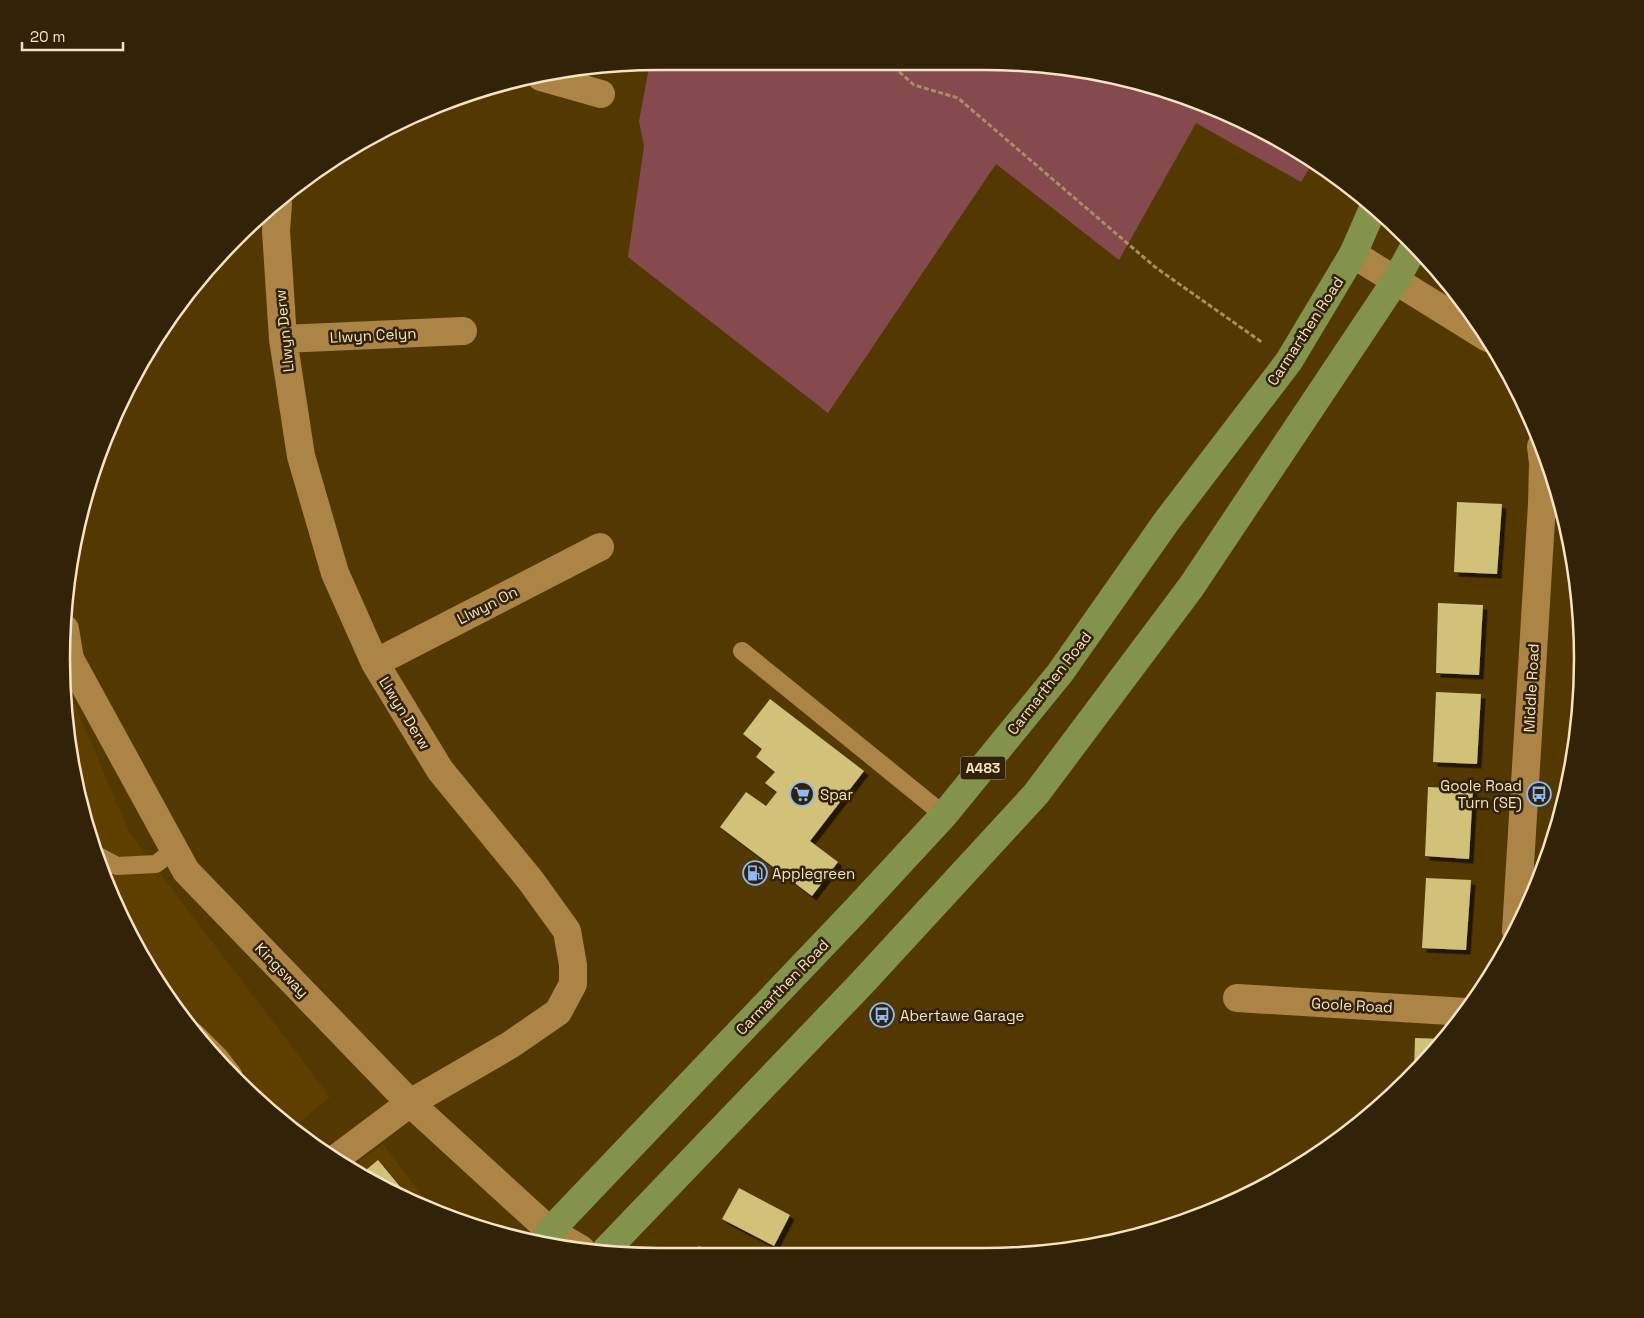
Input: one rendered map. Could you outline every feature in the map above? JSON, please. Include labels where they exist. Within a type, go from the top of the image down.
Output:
[{"type":"main road","name":"Carmarthen Road","points":[[546,1237],[944,815],[1060,673],[1166,522],[1289,361],[1353,254],[1371,214]]},
{"type":"main road","points":[[611,1246],[862,984],[1036,794],[1191,587],[1396,280],[1411,253]]},
{"type":"street","points":[[551,80],[601,94]]},
{"type":"street","name":"Llwyn Derw","points":[[278,211],[276,232],[283,339],[301,456],[335,573],[374,663],[440,770],[531,881],[568,931],[573,965],[573,984],[558,1012],[510,1045],[410,1103],[341,1155]]},
{"type":"street","points":[[1353,254],[1472,328]]},
{"type":"street","name":"Llwyn Celyn","points":[[283,339],[463,331]]},
{"type":"street","name":"Middle Road","points":[[1518,909],[1551,504],[1547,483]]},
{"type":"street","name":"Llwyn On","points":[[374,663],[600,547]]},
{"type":"street","name":"Kingsway","points":[[70,659],[186,871],[410,1103],[544,1237]]},
{"type":"street","name":"Goole Road","points":[[1237,998],[1457,1011]]},
{"type":"lane","points":[[742,651],[944,815]]},
{"type":"lane","points":[[106,860],[117,866],[156,864],[174,850]]},
{"type":"path","points":[[897,70],[914,84],[958,98],[1155,267],[1289,361]]},
{"type":"shaded area","points":[[648,70],[1024,71],[1100,81],[1174,101],[1246,131],[1310,168],[1301,182],[1196,123],[1119,260],[996,164],[828,413],[628,257],[644,146],[639,121]]},
{"type":"shaded area","points":[[71,695],[129,832],[330,1097],[298,1124],[271,1102],[216,1047],[169,986],[131,920],[101,848],[81,774]]},
{"type":"shaded area","points":[[383,1144],[424,1198],[398,1187],[356,1164]]},
{"type":"building","points":[[1457,502],[1502,504],[1497,574],[1454,572]]},
{"type":"building","points":[[1438,603],[1483,605],[1479,675],[1436,673]]},
{"type":"building","points":[[1436,692],[1481,694],[1477,764],[1433,762]]},
{"type":"building","points":[[770,699],[864,771],[810,841],[838,862],[812,896],[720,827],[746,792],[766,806],[777,792],[765,783],[775,772],[756,757],[762,749],[743,734]]},
{"type":"building","points":[[1428,787],[1473,789],[1469,859],[1425,856]]},
{"type":"building","points":[[1426,878],[1471,880],[1466,950],[1422,948]]},
{"type":"building","points":[[1415,1038],[1435,1039],[1428,1047],[1414,1061]]},
{"type":"building","points":[[378,1160],[402,1189],[398,1187],[366,1170]]},
{"type":"building","points":[[739,1188],[790,1215],[774,1246],[722,1219]]},
{"type":"place","name":"Spar","points":[[802,794]]},
{"type":"place","name":"Goole Road Turn (SE)","points":[[1539,794]]},
{"type":"place","name":"Applegreen","points":[[755,873]]},
{"type":"place","name":"Abertawe Garage","points":[[882,1015]]}]
